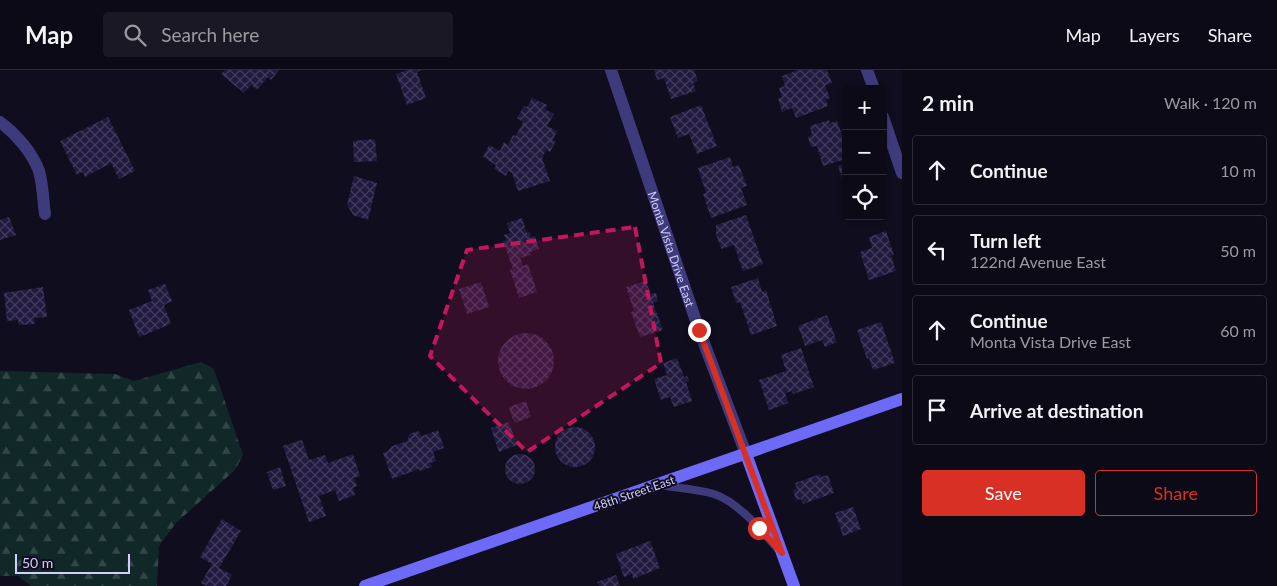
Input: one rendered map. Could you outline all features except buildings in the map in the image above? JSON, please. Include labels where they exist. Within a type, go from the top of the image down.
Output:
[{"type":"street","name":"Monta Vista Drive East","points":[[611,70],[699,330],[746,454]]},
{"type":"street","points":[[868,70],[873,85]]},
{"type":"street","points":[[0,122],[9,129],[29,152],[39,171],[45,214]]},
{"type":"street","points":[[887,129],[902,173]]},
{"type":"street","name":"48th Street East","points":[[365,586],[902,399]]},
{"type":"street","points":[[746,454],[794,586]]},
{"type":"lane","points":[[658,484],[715,494],[736,506],[782,553]]},
{"type":"highlighted area","points":[[635,227],[661,363],[527,452],[430,356],[467,250]]},
{"type":"green space","points":[[201,362],[214,369],[243,455],[235,470],[176,523],[159,546],[157,586],[31,586],[18,576],[0,576],[0,371],[115,374],[134,381]]},
{"type":"route","points":[[699,330],[782,553],[759,528]]}]
